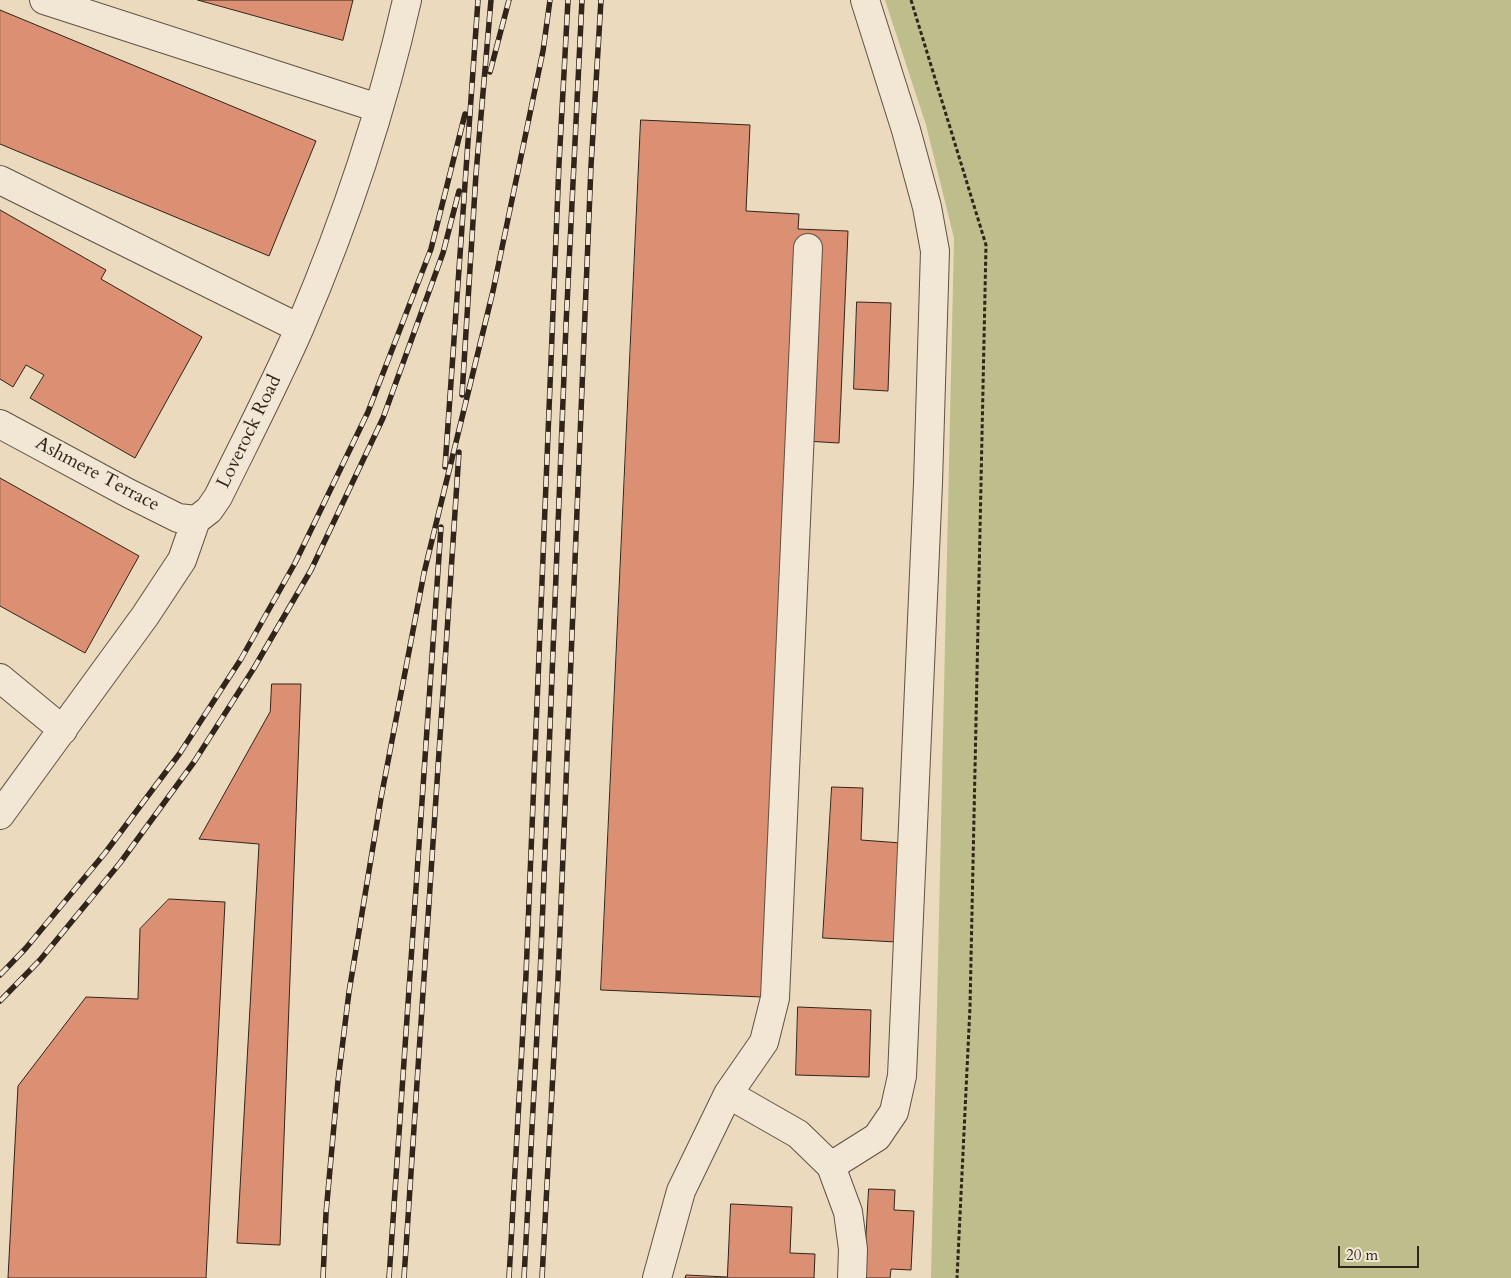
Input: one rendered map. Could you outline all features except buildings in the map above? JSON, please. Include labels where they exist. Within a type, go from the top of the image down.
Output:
[{"type":"street","points":[[44,0],[378,108]]},
{"type":"street","name":"Loverock Road","points":[[0,815],[145,616],[182,560],[196,520],[209,510],[218,497],[300,328],[334,242],[378,108],[407,0]]},
{"type":"street","points":[[831,1166],[877,1137],[894,1112],[902,1076],[928,493],[935,252],[927,207],[906,130],[865,0]]},
{"type":"street","points":[[0,180],[300,328]]},
{"type":"street","points":[[657,1278],[681,1191],[728,1094],[764,1042],[775,998],[808,248]]},
{"type":"street","name":"Ashmere Terrace","points":[[0,424],[161,510],[178,518],[196,520]]},
{"type":"street","points":[[0,678],[63,730]]},
{"type":"street","points":[[728,1094],[798,1134],[831,1166],[848,1212],[853,1249],[852,1278]]},
{"type":"path","points":[[911,0],[986,245],[970,1007],[958,1278]]},
{"type":"shaded area","points":[[885,0],[1511,0],[1511,1278],[931,1278],[954,238],[926,125]]},
{"type":"railway","points":[[445,467],[478,0]]},
{"type":"railway","points":[[462,395],[476,174],[491,0]]},
{"type":"railway","points":[[490,72],[509,0]]},
{"type":"railway","points":[[323,1278],[326,1213],[338,1081],[349,992],[381,798],[424,573],[493,291],[543,51],[550,0]]},
{"type":"railway","points":[[509,1278],[526,975],[559,164],[568,0]]},
{"type":"railway","points":[[524,1278],[540,977],[566,325],[582,0]]},
{"type":"railway","points":[[542,1278],[558,979],[591,166],[601,0]]},
{"type":"railway","points":[[0,975],[26,948],[105,853],[180,753],[241,659],[295,563],[368,412],[431,249],[465,114]]},
{"type":"railway","points":[[0,1001],[40,960],[120,863],[194,762],[254,668],[311,570],[383,418],[443,253],[459,191]]},
{"type":"railway","points":[[404,1278],[459,452]]},
{"type":"railway","points":[[389,1278],[441,527]]}]
